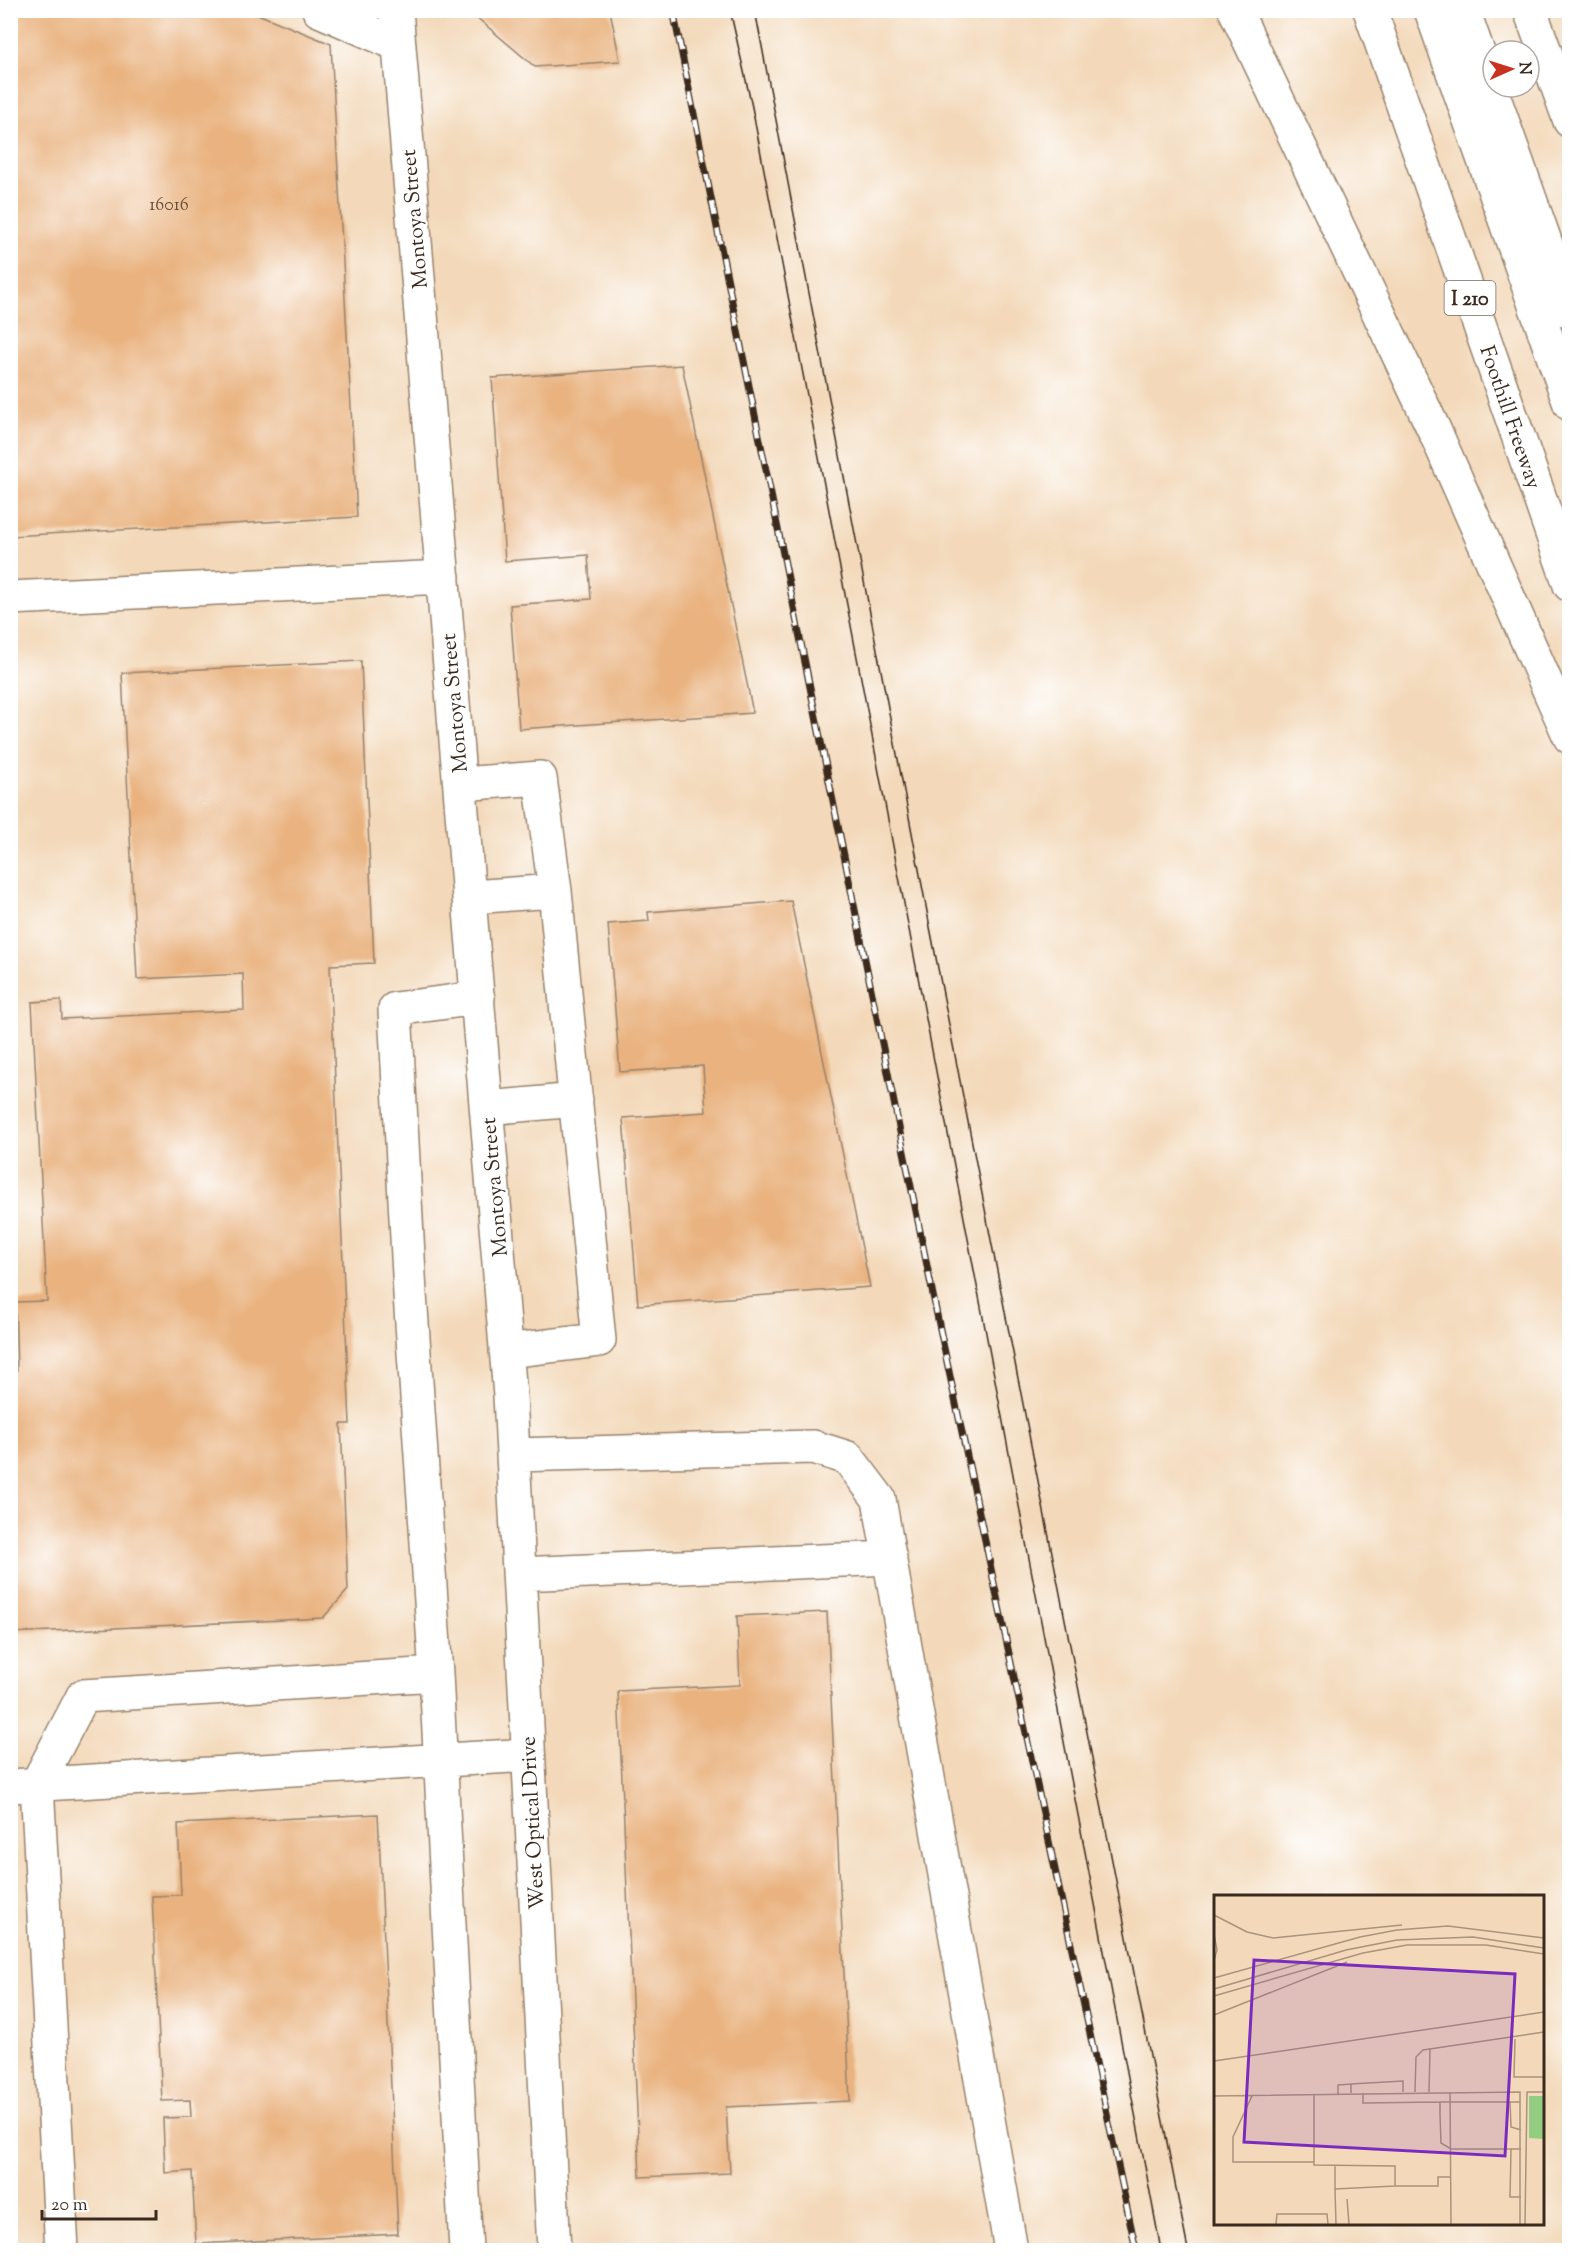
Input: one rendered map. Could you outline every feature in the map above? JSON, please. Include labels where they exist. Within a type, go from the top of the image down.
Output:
[{"type":"main road","points":[[319,10],[399,45]]},
{"type":"main road","name":"Montoya Street","points":[[396,10],[510,1396]]},
{"type":"main road","points":[[1235,10],[1437,436],[1569,737]]},
{"type":"main road","name":"Foothill Freeway","points":[[1370,10],[1569,585]]},
{"type":"main road","points":[[1431,10],[1569,404]]},
{"type":"main road","points":[[1463,10],[1569,312]]},
{"type":"main road","points":[[1530,10],[1569,121]]},
{"type":"main road","points":[[10,598],[443,576]]},
{"type":"main road","points":[[461,783],[540,778],[555,891],[599,1340],[506,1351]]},
{"type":"main road","points":[[470,897],[555,891]]},
{"type":"main road","points":[[466,2250],[436,1674],[410,1294],[395,1009],[478,998]]},
{"type":"main road","points":[[487,1108],[576,1100]]},
{"type":"main road","name":"West Optical Drive","points":[[510,1396],[554,2250]]},
{"type":"main road","points":[[513,1455],[813,1447],[848,1458],[879,1499],[1011,2250]]},
{"type":"main road","points":[[519,1574],[890,1558]]},
{"type":"main road","points":[[62,2250],[24,1785],[83,1696],[436,1674]]},
{"type":"main road","points":[[24,1785],[528,1755]]},
{"type":"building","points":[[10,10],[248,10],[331,44],[357,517],[10,536]]},
{"type":"building","points":[[468,10],[610,10],[620,61],[535,67]]},
{"type":"building","points":[[682,365],[753,713],[519,729],[510,605],[591,599],[588,555],[505,561],[492,378]]},
{"type":"building","points":[[361,661],[374,963],[330,965],[350,1424],[341,1424],[348,1590],[323,1618],[10,1633],[10,1371],[17,1370],[15,1302],[47,1301],[32,1002],[61,1000],[62,1019],[244,1010],[243,974],[137,979],[122,673]]},
{"type":"building","points":[[791,901],[870,1287],[638,1305],[623,1118],[706,1112],[703,1066],[620,1072],[608,924],[649,921],[648,912]]},
{"type":"building","points":[[827,1612],[850,2101],[726,2107],[730,2173],[640,2177],[618,1691],[740,1685],[737,1616]]},
{"type":"building","points":[[378,1814],[398,2234],[196,2244],[192,2171],[165,2173],[163,2118],[191,2117],[190,2100],[162,2101],[152,1896],[181,1895],[178,1824]]},
{"type":"tram line","points":[[730,10],[752,107],[1161,2250]]},
{"type":"tram line","points":[[755,10],[929,922],[1188,2250]]},
{"type":"railway","points":[[673,10],[937,1315],[1136,2250]]}]
